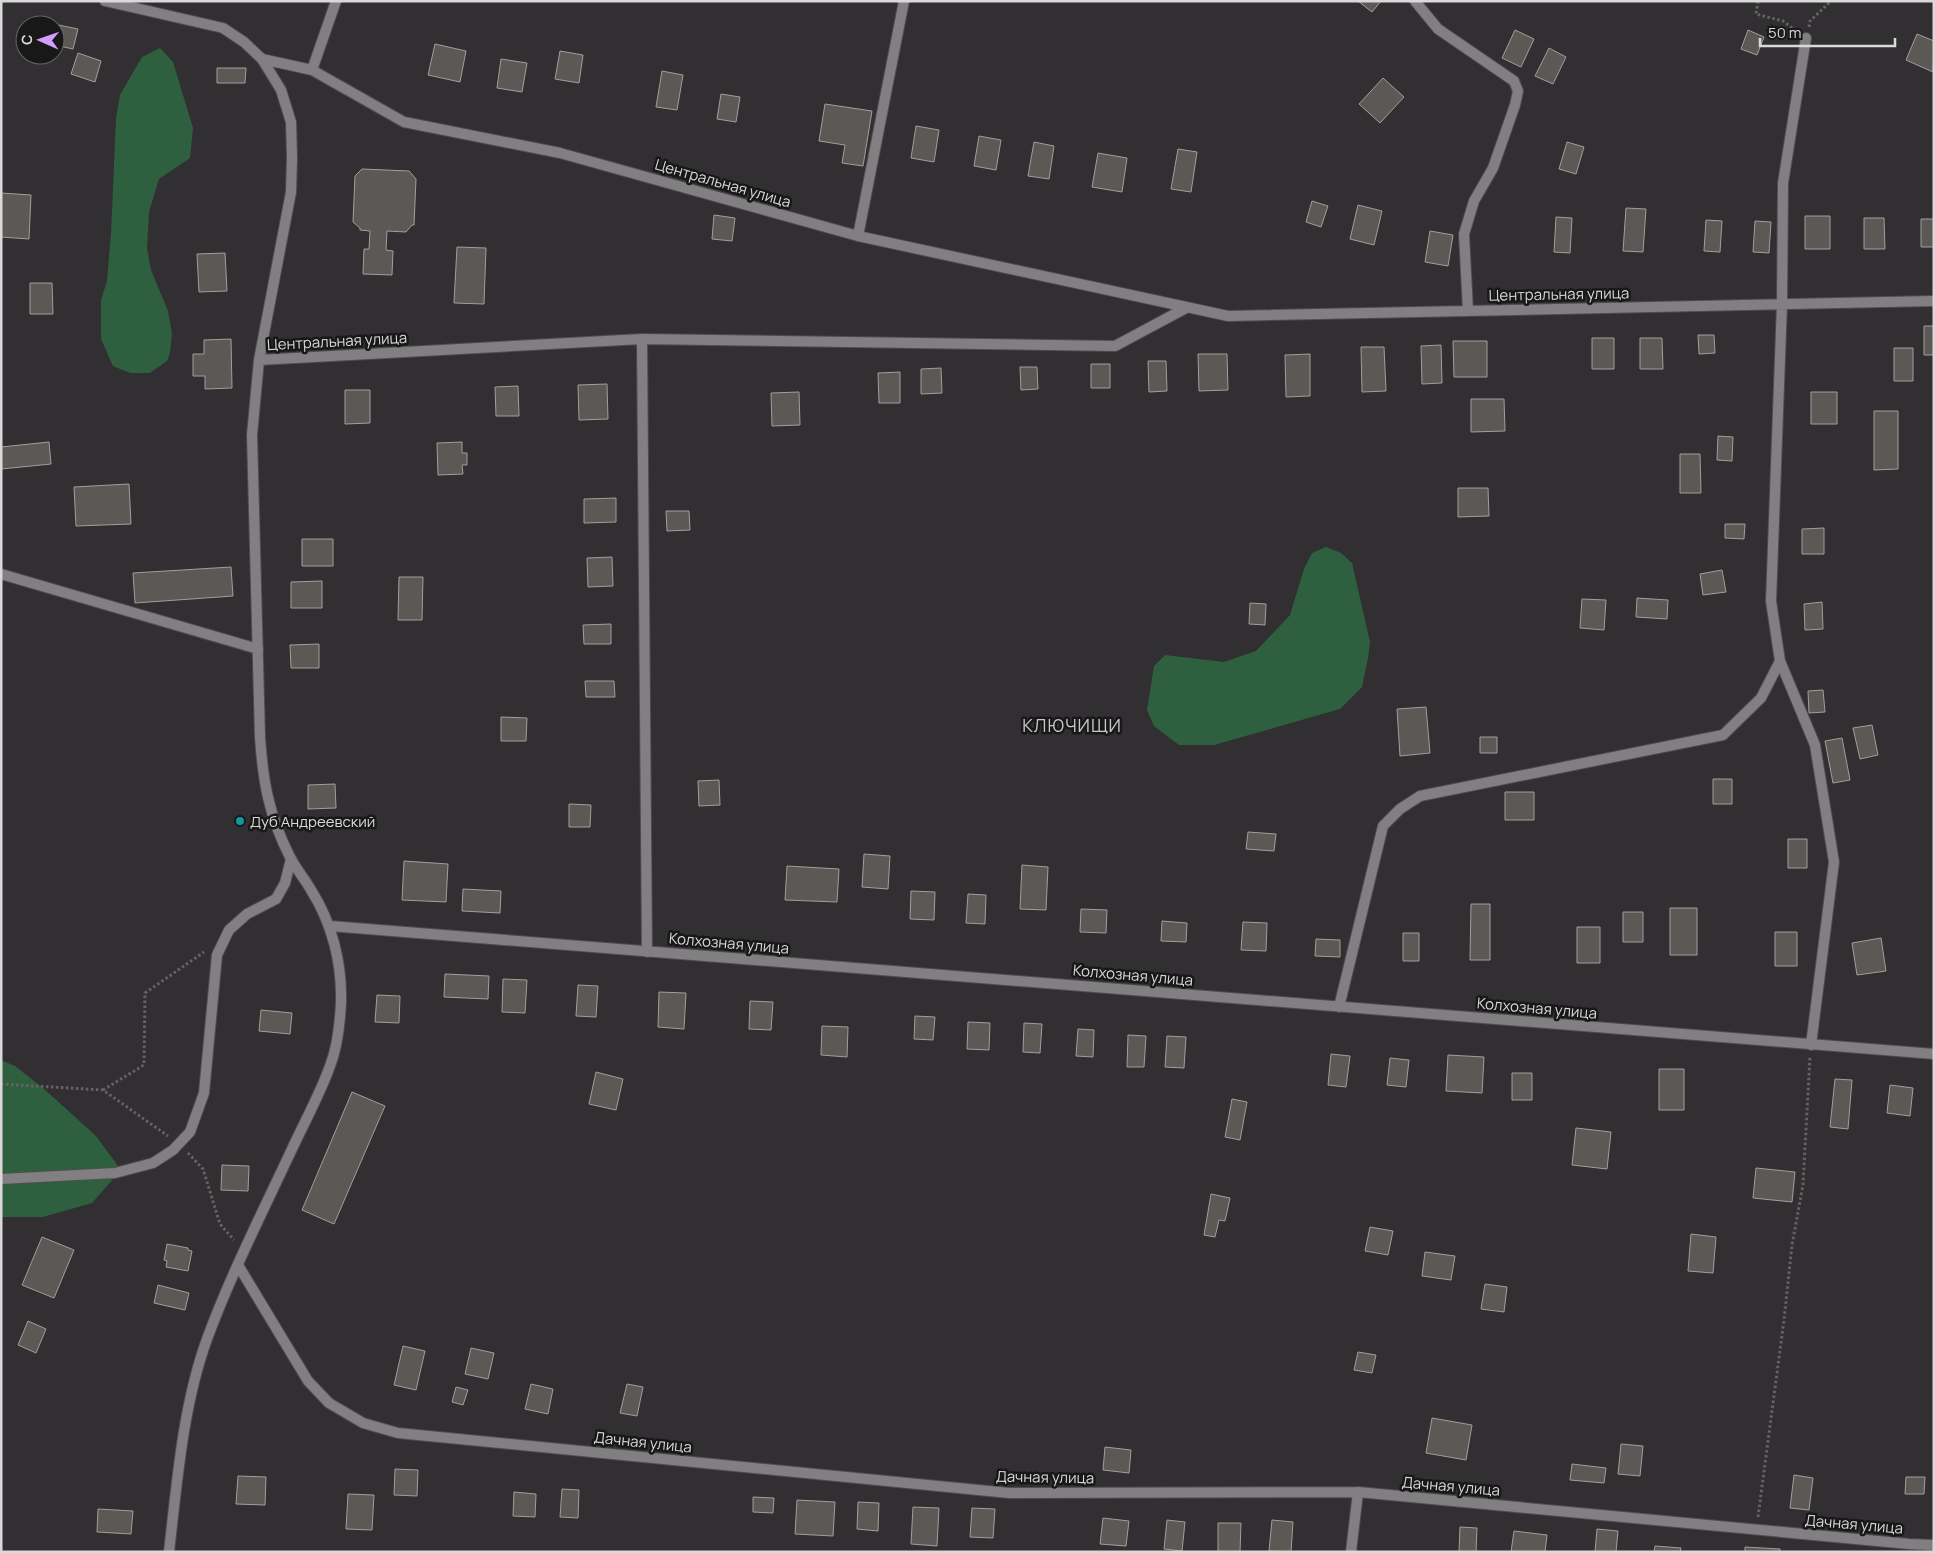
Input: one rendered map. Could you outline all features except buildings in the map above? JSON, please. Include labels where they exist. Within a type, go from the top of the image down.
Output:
[{"type":"street","points":[[105,1],[223,28],[244,42],[262,59],[281,90],[291,122],[291,192],[259,360],[252,435],[263,778],[272,816],[291,859],[312,891],[330,926],[339,968],[341,1000],[339,1027],[331,1065],[238,1265],[206,1340],[193,1389],[179,1460],[169,1552]]},
{"type":"street","points":[[312,70],[336,1]]},
{"type":"street","points":[[858,236],[904,1]]},
{"type":"street","points":[[1415,1],[1438,29],[1514,81],[1518,91],[1493,168],[1474,201],[1464,234],[1468,311]]},
{"type":"street","points":[[1806,38],[1783,183],[1782,304],[1771,601],[1780,661],[1816,745],[1834,862],[1811,1044]]},
{"type":"street","name":"Центральная улица","points":[[262,59],[312,70],[404,122],[560,153],[858,236],[1228,316],[1934,301]]},
{"type":"street","name":"Центральная улица","points":[[259,360],[642,339],[1114,346],[1186,308]]},
{"type":"street","points":[[642,339],[647,952]]},
{"type":"street","points":[[1,574],[258,649]]},
{"type":"street","points":[[1339,1007],[1383,826],[1400,809],[1420,796],[1723,735],[1760,698],[1780,661]]},
{"type":"street","points":[[1,1179],[115,1173],[153,1163],[173,1150],[190,1132],[204,1094],[216,955],[229,930],[248,914],[276,899],[285,883],[291,859]]},
{"type":"street","name":"Колхозная улица","points":[[330,926],[1934,1054]]},
{"type":"street","name":"Дачная улица","points":[[238,1265],[308,1380],[329,1403],[363,1423],[398,1433],[1010,1493],[1358,1492],[1934,1545]]},
{"type":"street","points":[[1351,1552],[1358,1492]]},
{"type":"path","points":[[1758,1],[1756,14],[1783,21],[1806,38],[1810,22],[1831,1]]},
{"type":"path","points":[[103,1090],[144,1064],[145,993],[227,936]]},
{"type":"path","points":[[1756,1530],[1792,1245],[1803,1185],[1811,1044]]},
{"type":"path","points":[[1,1084],[103,1090],[179,1143],[203,1169],[220,1224],[244,1252]]},
{"type":"green space","points":[[160,48],[173,62],[193,128],[190,158],[159,179],[149,212],[147,248],[151,270],[168,311],[172,333],[170,353],[167,361],[150,373],[130,373],[113,366],[101,339],[101,300],[107,281],[111,234],[116,118],[120,95],[142,57]]},
{"type":"green space","points":[[1326,547],[1341,553],[1352,563],[1370,642],[1362,687],[1340,709],[1214,745],[1179,745],[1154,726],[1147,710],[1154,666],[1165,655],[1224,662],[1256,651],[1290,615],[1304,569],[1312,553]]},
{"type":"green space","points":[[1,1060],[15,1066],[43,1088],[96,1136],[121,1170],[92,1203],[43,1217],[1,1217]]},
{"type":"place","name":"Дуб Андреевский","points":[[240,821]]},
{"type":"district","name":"КЛЮЧИЩИ","points":[[1072,725]]}]
